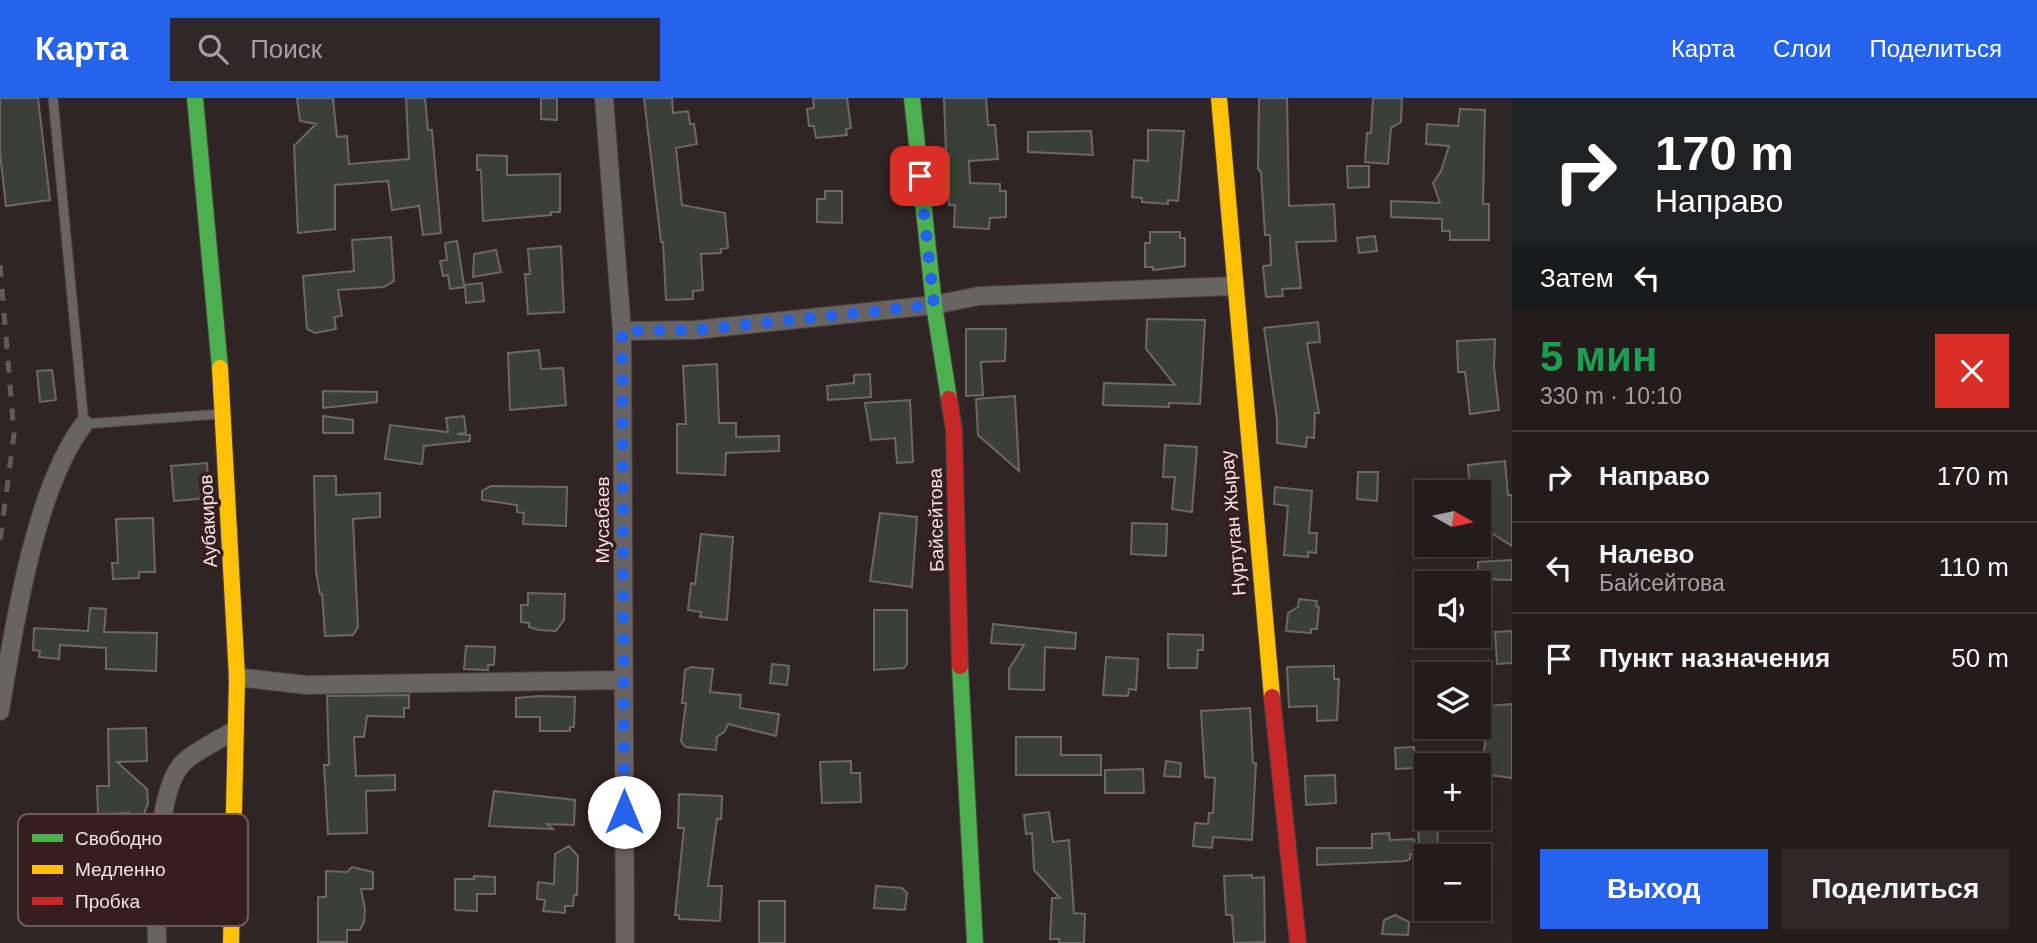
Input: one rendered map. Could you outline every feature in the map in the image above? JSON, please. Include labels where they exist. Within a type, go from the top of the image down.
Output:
[{"type":"street","name":"Аубакиров","points":[[195,98],[224,414],[237,677],[234,814]]},
{"type":"street","name":"Мусабаев","points":[[604,98],[622,331],[625,943]]},
{"type":"street","name":"Байсейтова","points":[[912,98],[934,305],[954,430],[962,732],[975,943]]},
{"type":"street","name":"Нуртуган Жырау","points":[[1219,98],[1261,598],[1298,943]]},
{"type":"street","points":[[622,331],[695,330],[934,305],[979,296],[1234,286]]},
{"type":"street","points":[[0,711],[36,533],[70,443],[85,425]]},
{"type":"street","points":[[237,677],[306,685],[624,680]]},
{"type":"street","points":[[164,814],[167,788],[183,762],[235,730]]},
{"type":"lane","points":[[53,98],[85,425],[224,414]]},
{"type":"building","points":[[0,98],[38,98],[50,200],[6,206],[0,153]]},
{"type":"building","points":[[297,98],[333,98],[337,137],[347,136],[349,164],[409,159],[406,98],[425,98],[428,130],[432,130],[441,233],[423,235],[419,206],[392,210],[388,181],[335,185],[335,229],[298,233],[294,146],[316,124],[300,121]]},
{"type":"building","points":[[541,98],[557,98],[557,120],[541,119]]},
{"type":"building","points":[[644,98],[672,98],[673,113],[688,111],[690,124],[694,124],[697,144],[676,148],[682,205],[725,213],[728,248],[721,249],[721,253],[701,254],[703,290],[693,291],[693,299],[666,300],[663,242]]},
{"type":"building","points":[[813,98],[847,98],[851,128],[846,129],[847,135],[816,138],[814,126],[809,126],[807,109],[814,108]]},
{"type":"building","points":[[944,98],[986,98],[988,125],[995,125],[998,159],[969,161],[970,183],[1000,184],[1000,191],[1006,191],[1006,217],[990,218],[989,229],[954,227],[955,205],[949,205]]},
{"type":"building","points":[[1259,98],[1287,98],[1289,206],[1334,204],[1336,241],[1296,242],[1301,288],[1282,289],[1283,296],[1266,297],[1263,266],[1271,265],[1270,235],[1265,235],[1261,172],[1258,169]]},
{"type":"building","points":[[1373,98],[1402,98],[1401,122],[1391,128],[1388,164],[1365,162],[1367,133],[1371,133]]},
{"type":"building","points":[[1460,109],[1485,110],[1483,204],[1489,204],[1489,240],[1450,240],[1450,231],[1442,231],[1442,219],[1391,217],[1391,201],[1440,203],[1433,183],[1441,171],[1449,146],[1426,144],[1427,124],[1458,126]]},
{"type":"building","points":[[1148,130],[1184,131],[1178,201],[1168,200],[1168,204],[1142,202],[1142,198],[1132,197],[1134,160],[1148,161]]},
{"type":"building","points":[[1091,131],[1093,155],[1028,152],[1028,132]]},
{"type":"building","points":[[477,155],[507,156],[507,175],[560,174],[560,212],[483,221],[481,170],[477,170]]},
{"type":"building","points":[[1347,166],[1369,166],[1369,187],[1348,188]]},
{"type":"building","points":[[825,191],[842,191],[842,223],[817,222],[817,199],[825,199]]},
{"type":"building","points":[[1150,232],[1180,232],[1180,238],[1185,238],[1185,266],[1153,270],[1153,267],[1145,267],[1145,243],[1150,243]]},
{"type":"building","points":[[1375,236],[1377,251],[1359,253],[1357,238]]},
{"type":"building","points":[[391,237],[394,281],[384,287],[338,290],[342,316],[334,317],[336,329],[315,333],[307,329],[303,276],[354,271],[352,240]]},
{"type":"building","points":[[457,241],[464,285],[482,283],[484,301],[466,303],[465,287],[450,289],[448,275],[443,276],[440,261],[447,260],[445,243]]},
{"type":"building","points":[[561,246],[564,312],[528,314],[525,274],[530,274],[528,249]]},
{"type":"building","points":[[496,250],[501,272],[473,277],[474,254]]},
{"type":"building","points":[[1147,319],[1205,320],[1200,404],[1169,403],[1169,407],[1103,405],[1104,383],[1175,385],[1146,349]]},
{"type":"building","points":[[1318,322],[1320,342],[1307,343],[1319,413],[1315,413],[1314,438],[1307,437],[1306,447],[1277,443],[1277,420],[1264,328]]},
{"type":"building","points":[[966,329],[1006,329],[1005,361],[981,362],[983,395],[966,396]]},
{"type":"building","points":[[1495,339],[1494,367],[1499,410],[1470,414],[1465,372],[1458,372],[1457,341]]},
{"type":"building","points":[[539,350],[541,369],[563,368],[566,405],[510,410],[508,353]]},
{"type":"building","points":[[717,364],[719,423],[736,423],[736,437],[779,436],[779,451],[726,453],[725,475],[677,473],[677,424],[686,424],[683,366]]},
{"type":"building","points":[[52,370],[56,400],[40,402],[37,371]]},
{"type":"building","points":[[870,374],[871,397],[828,400],[827,386],[854,383],[854,375]]},
{"type":"building","points":[[323,391],[377,392],[377,402],[323,408]]},
{"type":"building","points":[[1015,396],[1019,471],[978,435],[976,399]]},
{"type":"building","points":[[910,400],[913,462],[897,463],[895,438],[871,440],[865,403]]},
{"type":"building","points":[[323,416],[353,420],[353,433],[323,433]]},
{"type":"building","points":[[464,416],[466,433],[457,434],[470,435],[470,441],[424,446],[422,464],[385,459],[390,425],[448,432],[446,418]]},
{"type":"building","points":[[1165,445],[1197,447],[1192,512],[1172,509],[1175,477],[1163,477]]},
{"type":"building","points":[[1505,461],[1508,495],[1512,495],[1512,546],[1491,533],[1491,480],[1469,480],[1468,465]]},
{"type":"building","points":[[207,463],[209,498],[174,501],[171,466]]},
{"type":"building","points":[[1358,472],[1378,472],[1377,501],[1357,499]]},
{"type":"building","points":[[314,476],[336,476],[336,495],[380,493],[380,517],[353,519],[358,627],[353,635],[325,636],[322,594],[316,572]]},
{"type":"building","points":[[491,486],[567,487],[566,526],[523,524],[524,513],[517,512],[517,505],[482,500],[482,491]]},
{"type":"building","points":[[1275,487],[1312,491],[1309,533],[1317,533],[1316,553],[1308,552],[1308,557],[1284,555],[1288,506],[1274,504]]},
{"type":"building","points":[[880,513],[917,517],[912,587],[870,581]]},
{"type":"building","points":[[153,518],[155,572],[139,572],[139,578],[113,579],[112,563],[118,563],[116,519]]},
{"type":"building","points":[[1132,523],[1167,524],[1166,556],[1131,554]]},
{"type":"building","points":[[701,534],[733,537],[727,620],[700,617],[701,612],[688,610],[691,583],[695,584]]},
{"type":"building","points":[[1512,560],[1512,580],[1491,579],[1491,571],[1478,571],[1478,562]]},
{"type":"building","points":[[528,593],[565,594],[564,620],[556,631],[539,630],[529,627],[529,623],[521,622],[521,605],[528,605]]},
{"type":"building","points":[[1299,599],[1317,601],[1317,629],[1311,629],[1311,633],[1286,631],[1288,613],[1298,607]]},
{"type":"building","points":[[90,608],[106,609],[104,632],[157,633],[156,671],[106,669],[106,648],[60,645],[59,659],[39,657],[40,651],[33,650],[34,628],[88,631]]},
{"type":"building","points":[[874,610],[907,610],[907,664],[904,668],[874,670]]},
{"type":"building","points":[[993,624],[1076,633],[1075,649],[1045,647],[1044,690],[1009,689],[1009,669],[1024,645],[991,643]]},
{"type":"building","points":[[1512,631],[1512,663],[1497,664],[1495,632]]},
{"type":"building","points":[[1168,634],[1203,635],[1203,650],[1198,650],[1197,668],[1168,668]]},
{"type":"building","points":[[466,646],[495,647],[494,665],[488,665],[488,670],[464,669]]},
{"type":"building","points":[[1106,657],[1138,659],[1136,690],[1129,689],[1128,696],[1103,695]]},
{"type":"building","points":[[772,664],[789,666],[787,685],[770,683]]},
{"type":"building","points":[[1334,666],[1334,679],[1339,679],[1337,720],[1317,721],[1317,706],[1289,707],[1287,667]]},
{"type":"building","points":[[691,667],[713,669],[710,692],[741,695],[740,708],[779,714],[776,736],[728,724],[725,731],[717,737],[716,750],[685,747],[681,741],[686,703],[682,703],[685,670]]},
{"type":"building","points":[[409,695],[409,708],[404,708],[404,717],[367,716],[364,737],[354,737],[356,776],[395,775],[395,790],[366,791],[367,833],[328,834],[324,765],[329,765],[327,696]]},
{"type":"building","points":[[575,697],[574,727],[570,727],[570,731],[540,731],[540,717],[516,717],[516,698]]},
{"type":"building","points":[[1512,704],[1512,778],[1491,775],[1491,753],[1484,753],[1486,739],[1491,739],[1491,706]]},
{"type":"building","points":[[1250,708],[1253,763],[1256,763],[1252,840],[1213,837],[1212,848],[1193,846],[1195,823],[1208,824],[1209,813],[1213,813],[1215,778],[1205,777],[1201,711]]},
{"type":"building","points":[[146,728],[147,761],[117,762],[147,789],[145,814],[98,814],[97,786],[109,786],[108,729]]},
{"type":"building","points":[[1016,737],[1061,737],[1061,755],[1101,755],[1101,775],[1016,775]]},
{"type":"building","points":[[1414,747],[1414,768],[1396,769],[1395,748]]},
{"type":"building","points":[[851,761],[851,773],[860,773],[861,802],[822,803],[820,762]]},
{"type":"building","points":[[1166,761],[1181,763],[1180,777],[1164,776]]},
{"type":"building","points":[[1143,769],[1144,793],[1105,793],[1105,770]]},
{"type":"building","points":[[1335,775],[1336,803],[1306,805],[1305,776]]},
{"type":"building","points":[[494,791],[575,800],[574,825],[547,824],[553,829],[489,826]]},
{"type":"building","points":[[679,794],[722,796],[721,819],[717,819],[708,886],[722,886],[720,921],[679,919],[679,915],[675,915],[684,828],[678,828]]},
{"type":"building","points":[[1049,812],[1053,842],[1069,840],[1074,913],[1085,914],[1084,943],[1059,943],[1059,939],[1050,939],[1052,898],[1060,898],[1034,870],[1032,833],[1026,834],[1024,815]]},
{"type":"building","points":[[1418,830],[1437,830],[1438,843],[1419,844]]},
{"type":"building","points":[[1389,833],[1390,840],[1414,839],[1414,854],[1410,854],[1410,859],[1406,861],[1317,865],[1317,848],[1372,848],[1372,834]]},
{"type":"building","points":[[569,846],[578,856],[577,895],[574,895],[573,906],[565,906],[565,913],[543,911],[545,900],[537,899],[538,882],[554,884],[555,854]]},
{"type":"building","points":[[352,867],[373,872],[373,889],[361,889],[365,909],[364,922],[360,930],[347,930],[347,942],[318,942],[318,897],[326,897],[326,871],[347,872]]},
{"type":"building","points":[[1252,875],[1252,878],[1264,877],[1265,942],[1234,943],[1232,915],[1226,915],[1224,876]]},
{"type":"building","points":[[474,876],[495,877],[495,894],[477,894],[477,911],[455,910],[455,879],[474,879]]},
{"type":"building","points":[[876,886],[902,888],[907,893],[905,910],[874,908]]},
{"type":"building","points":[[759,901],[785,901],[785,943],[759,943]]},
{"type":"building","points":[[1395,915],[1409,922],[1408,935],[1382,934],[1384,920]]},
{"type":"railway","points":[[0,265],[14,434],[0,542]]},
{"type":"traffic: fast","points":[[195,98],[220,368]]},
{"type":"traffic: fast","points":[[912,98],[934,305],[949,399]]},
{"type":"traffic: fast","points":[[960,666],[975,943]]},
{"type":"traffic: slow","points":[[1219,98],[1272,697]]},
{"type":"traffic: slow","points":[[220,368],[237,677],[234,814]]},
{"type":"traffic: slow","points":[[231,926],[231,943]]},
{"type":"traffic: jam","points":[[949,399],[954,430],[960,666]]},
{"type":"traffic: jam","points":[[1272,697],[1298,943]]},
{"type":"route","points":[[624,812],[622,331],[695,330],[934,305],[920,176]]}]
